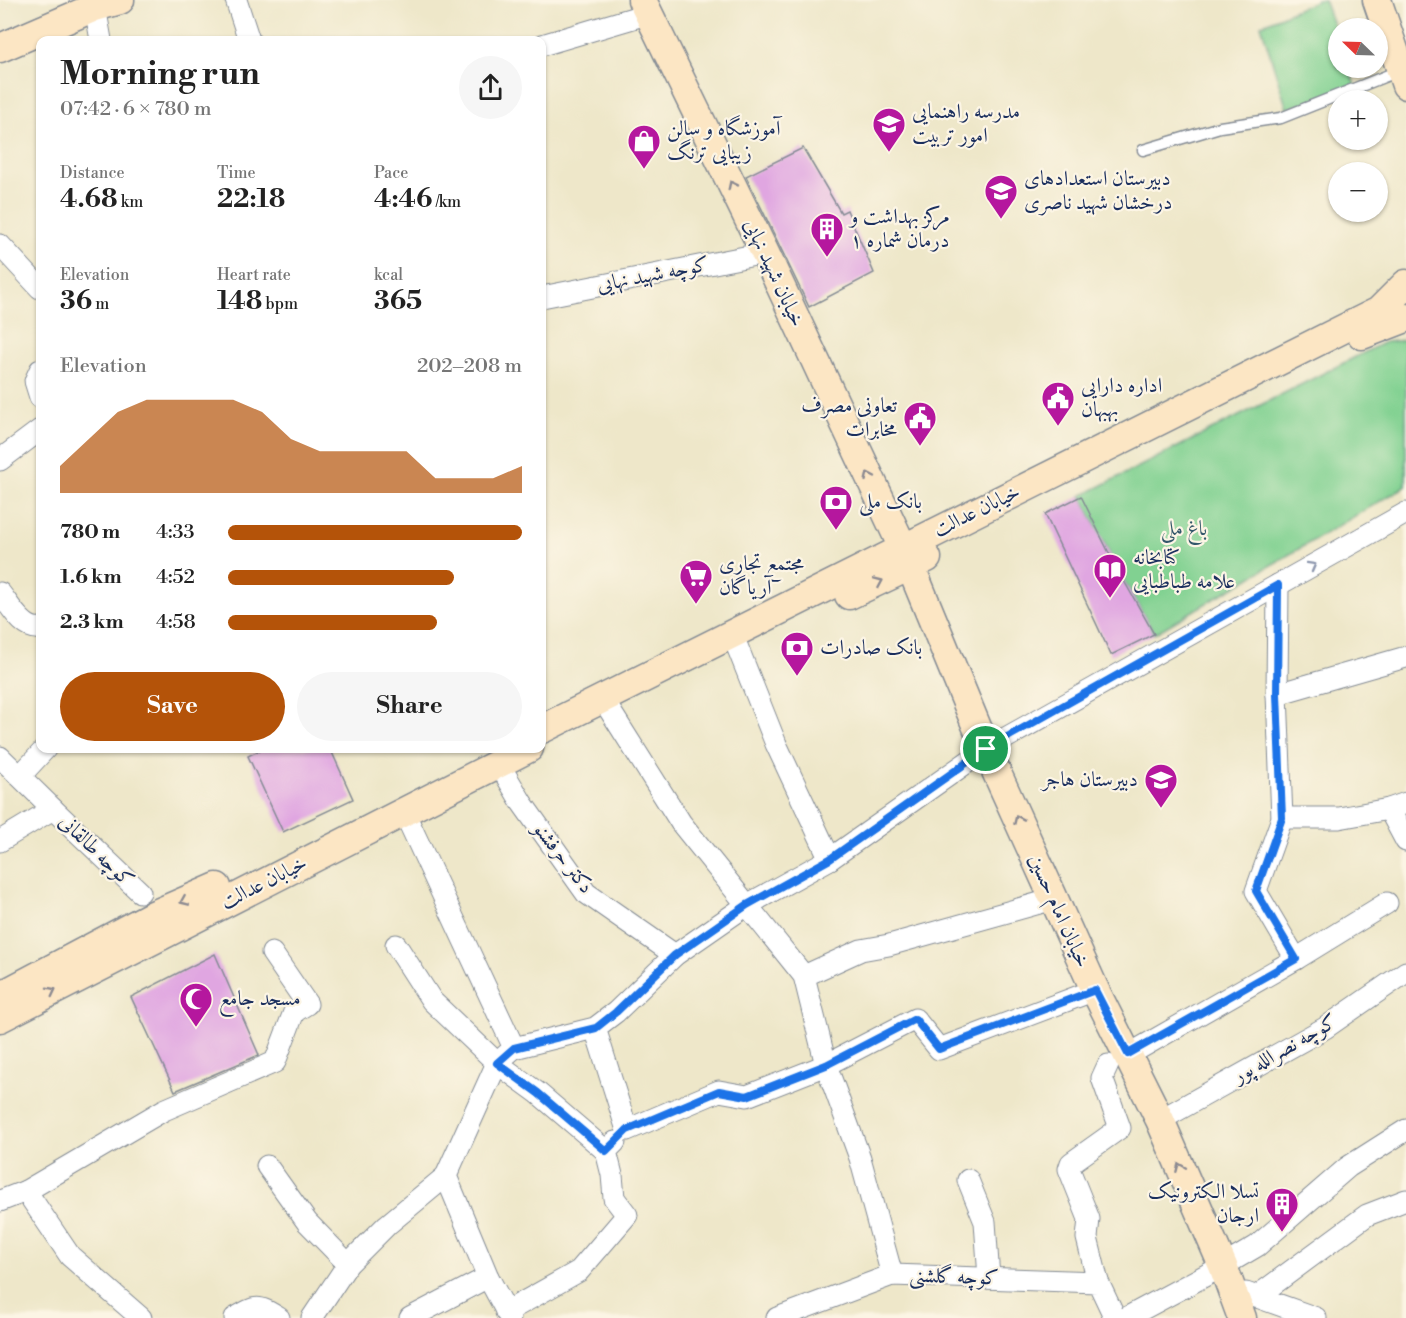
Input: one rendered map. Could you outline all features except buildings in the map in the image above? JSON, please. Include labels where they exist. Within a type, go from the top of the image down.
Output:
[{"type":"main road","points":[[1377,0],[1404,77]]},
{"type":"main road","points":[[0,48],[108,4]]},
{"type":"main road","name":"خیابان شهید نهایی","points":[[646,7],[765,253],[907,558]]},
{"type":"main road","name":"خیابان عدالت","points":[[546,740],[907,558],[1379,311],[1406,284]]},
{"type":"main road","name":"خیابان عدالت","points":[[546,727],[907,558],[1344,342],[1406,318]]},
{"type":"main road","name":"خیابان امام حسین","points":[[907,558],[986,749],[1095,990],[1118,1060],[1160,1120],[1226,1276],[1249,1307]]},
{"type":"main road","name":"خیابان عدالت","points":[[0,1018],[404,812],[500,756]]},
{"type":"main road","name":"خیابان عدالت","points":[[0,996],[153,915],[266,867],[500,756]]},
{"type":"street","points":[[236,0],[248,36]]},
{"type":"street","points":[[102,36],[108,4]]},
{"type":"street","points":[[546,44],[646,7]]},
{"type":"street","points":[[0,245],[36,284]]},
{"type":"street","name":"کوچه شهید نهایی","points":[[546,296],[765,253]]},
{"type":"street","points":[[0,460],[36,433]]},
{"type":"street","points":[[312,1318],[348,1264],[387,1225],[446,1176],[497,1063],[514,1048],[596,1028],[616,1012],[675,955],[747,905],[830,859],[986,749],[1406,513]]},
{"type":"street","points":[[1278,585],[1277,694],[1282,818],[1256,891],[1296,959]]},
{"type":"street","points":[[0,593],[26,625],[36,629]]},
{"type":"street","points":[[736,646],[776,744],[830,859]]},
{"type":"street","points":[[1277,694],[1406,657]]},
{"type":"street","points":[[609,709],[681,824],[804,976],[826,1065],[860,1158],[892,1275]]},
{"type":"street","points":[[20,777],[42,753]]},
{"type":"street","name":"دکتر حرفشنو","points":[[500,756],[522,803],[586,893],[675,955]]},
{"type":"street","name":"کوچه طالقانی","points":[[0,757],[140,892]]},
{"type":"street","points":[[1282,818],[1339,818],[1398,806],[1406,842]]},
{"type":"street","name":"کوچه طالقانی","points":[[0,841],[53,809]]},
{"type":"street","points":[[404,812],[514,1048]]},
{"type":"street","points":[[804,976],[861,950],[889,945],[1054,899]]},
{"type":"street","points":[[1115,1318],[1098,1282],[1087,1238],[1089,1219],[1069,1169],[1071,1163],[1120,1128],[1102,1078],[1118,1060],[1296,959],[1388,903]]},
{"type":"street","points":[[396,945],[432,1001],[497,1063],[538,1093],[606,1151],[612,1174],[614,1198],[627,1215],[579,1271],[508,1315],[488,1276],[446,1176]]},
{"type":"street","points":[[0,1201],[26,1191],[164,1110],[275,1062],[294,1012],[307,1004],[272,953]]},
{"type":"street","name":"کوچه نصرالله پور","points":[[1160,1120],[1326,1028],[1406,972]]},
{"type":"street","points":[[606,1151],[627,1130],[719,1091],[747,1096],[826,1065],[915,1019],[939,1049],[1095,990]]},
{"type":"street","points":[[596,1028],[627,1130]]},
{"type":"street","points":[[1126,1318],[1226,1276],[1348,1167],[1406,1130]]},
{"type":"street","points":[[267,1166],[307,1222],[348,1264]]},
{"type":"street","points":[[968,1180],[985,1222],[989,1278]]},
{"type":"street","points":[[26,1191],[70,1256],[141,1318]]},
{"type":"street","points":[[1249,1307],[1367,1215],[1406,1200]]},
{"type":"street","name":"کوچه گلشنی","points":[[777,1318],[815,1312],[892,1275],[1098,1282]]},
{"type":"street","points":[[410,1318],[488,1276]]},
{"type":"street","points":[[235,1318],[255,1307],[262,1308],[279,1318]]},
{"type":"street","points":[[1249,1307],[1316,1318]]},
{"type":"lane","points":[[1143,150],[1220,127],[1281,118],[1404,77]]},
{"type":"green space","points":[[1318,0],[1324,0],[1331,18],[1328,18],[1328,78],[1353,78],[1355,85],[1341,90],[1328,90],[1328,95],[1287,109],[1261,25]]},
{"type":"green space","name":"باغ ملی","points":[[1406,340],[1406,486],[1154,634],[1115,565],[1081,496],[1385,342]]},
{"type":"place","name":"مدرسه راهنمایی امور تربیت","points":[[889,153]]},
{"type":"place","name":"آموزشگاه و سالن زیبایی ترنگ","points":[[644,170]]},
{"type":"place","name":"دبیرستان استعدادهای درخشان شهید ناصری","points":[[1001,220]]},
{"type":"place","name":"مرکز بهداشت و درمان شماره ۱","points":[[827,258]]},
{"type":"place","name":"اداره دارایی بهبهان","points":[[1058,427]]},
{"type":"place","name":"تعاونی مصرف مخابرات","points":[[920,447]]},
{"type":"place","name":"بانک ملی","points":[[836,531]]},
{"type":"place","name":"کتابخانه علامه طباطبایی","points":[[1110,599]]},
{"type":"place","name":"مجتمع تجاری آریاگان","points":[[696,605]]},
{"type":"place","name":"بانک صادرات","points":[[797,677]]},
{"type":"place","name":"دبیرستان هاجر","points":[[1161,809]]},
{"type":"place","name":"مسجد جامع","points":[[196,1028]]},
{"type":"place","name":"تسلا الکترونیک ارجان","points":[[1282,1233]]},
{"type":"route","points":[[1278,585],[1277,694],[1282,818],[1256,891],[1296,959],[1128,1054],[1095,990],[939,1049],[915,1019],[826,1065],[747,1096],[719,1091],[627,1130],[606,1151],[538,1093],[497,1063],[514,1048],[596,1028],[616,1012],[675,955],[747,905],[830,859],[986,749],[1278,585]]}]
